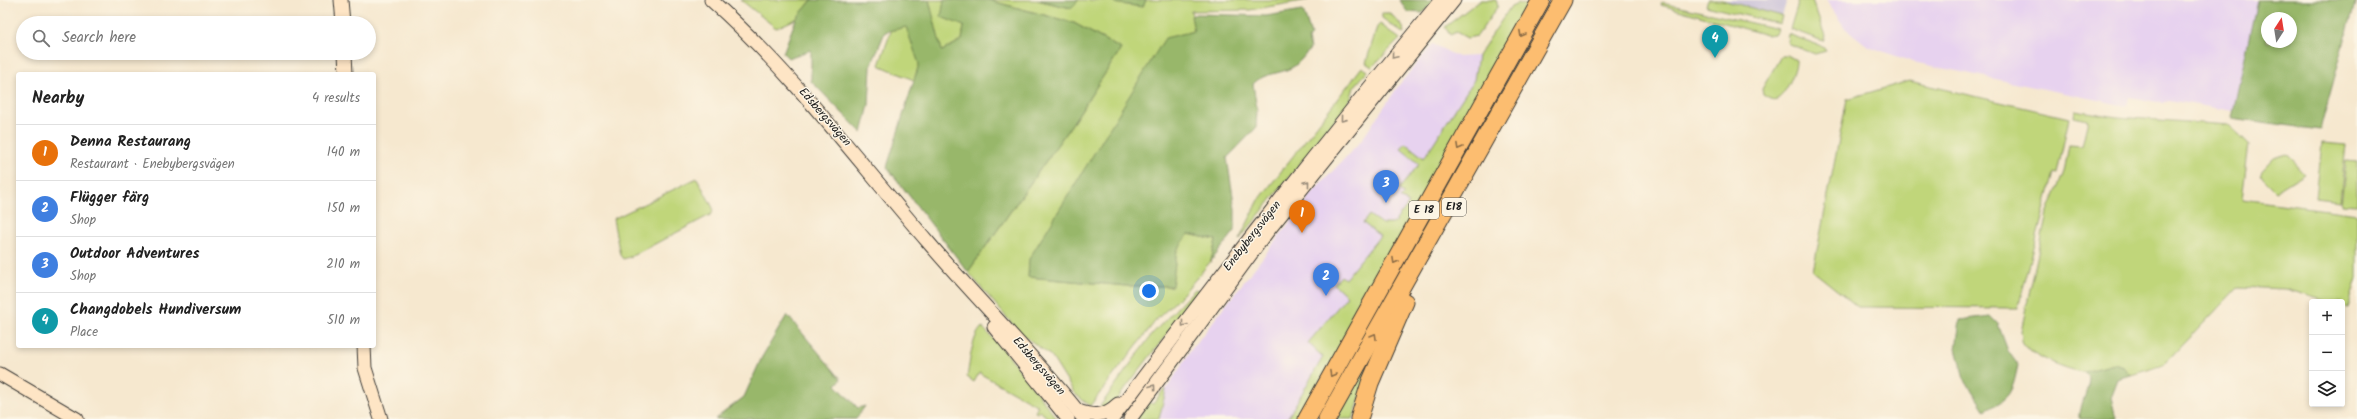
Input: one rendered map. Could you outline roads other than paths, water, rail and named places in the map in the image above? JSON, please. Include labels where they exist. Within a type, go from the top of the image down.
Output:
[{"type":"highway","name":"E 18","points":[[1307,419],[1541,0]]},
{"type":"highway","name":"E 18","points":[[1327,419],[1563,1]]},
{"type":"highway","name":"E18","points":[[1359,419],[1370,383],[1423,262],[1470,179],[1563,1]]},
{"type":"main road","points":[[341,0],[342,16]]},
{"type":"main road","name":"Edsbergsvägen","points":[[711,0],[780,67],[850,146],[929,243],[946,269],[1077,416]]},
{"type":"main road","name":"Enebybergsvägen","points":[[1424,29],[1441,0]]},
{"type":"main road","name":"Enebybergsvägen","points":[[1112,419],[1154,362],[1424,29],[1454,0]]},
{"type":"main road","points":[[345,60],[346,72]]},
{"type":"main road","name":"Enebybergsvägen","points":[[1130,419],[1166,370],[1263,229]]},
{"type":"main road","points":[[364,348],[365,368],[382,419]]},
{"type":"main road","points":[[1154,362],[1166,370]]},
{"type":"main road","points":[[0,374],[77,419]]},
{"type":"main road","points":[[1077,416],[1096,416],[1103,414],[1131,393]]},
{"type":"place","name":"Changdobels Hundiversum","points":[[1715,58]]},
{"type":"place","name":"Outdoor Adventures","points":[[1386,203]]},
{"type":"place","name":"Denna Restaurang","points":[[1302,233]]},
{"type":"place","name":"Flügger färg","points":[[1326,296]]}]
